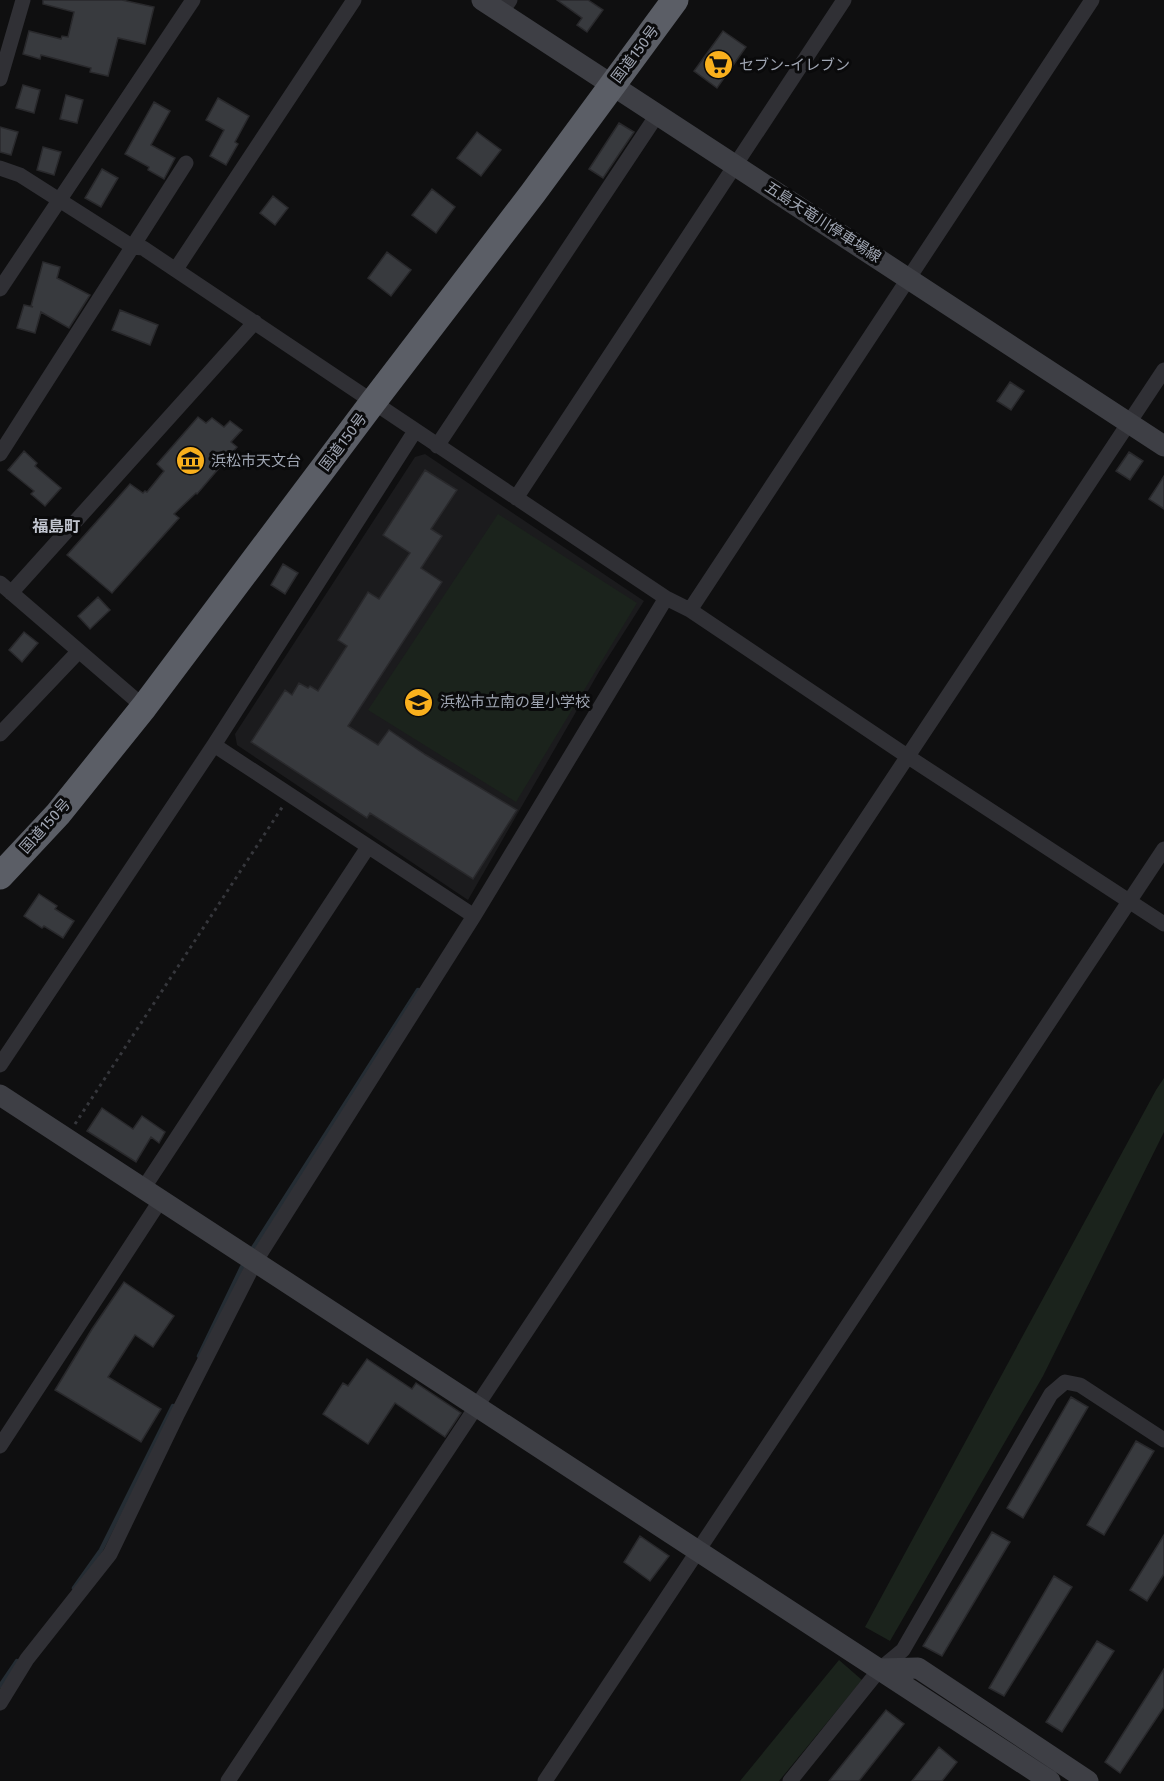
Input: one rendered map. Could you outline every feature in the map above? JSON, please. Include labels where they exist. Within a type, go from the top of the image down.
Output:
[{"type":"highway","name":"国道150号","points":[[0,876],[58,814],[144,707],[533,193],[675,0]]},
{"type":"street","points":[[0,79],[22,0]]},
{"type":"street","points":[[0,289],[193,0]]},
{"type":"street","points":[[176,269],[354,0]]},
{"type":"street","name":"五島天竜川停車場線","points":[[482,0],[506,6],[611,86],[735,164],[1164,446]]},
{"type":"street","points":[[516,498],[844,0]]},
{"type":"street","points":[[690,610],[1092,0]]},
{"type":"street","points":[[437,446],[657,116]]},
{"type":"street","points":[[0,454],[186,163]]},
{"type":"street","points":[[0,168],[20,175],[133,247],[143,248],[176,269],[666,598],[690,610],[907,756],[1164,924]]},
{"type":"street","points":[[144,707],[5,588],[255,322]]},
{"type":"street","points":[[228,1781],[1164,370]]},
{"type":"street","points":[[0,1065],[214,745],[415,431]]},
{"type":"street","points":[[0,1703],[27,1659],[110,1554],[178,1413],[255,1262],[474,916],[666,598]]},
{"type":"street","points":[[0,734],[79,651]]},
{"type":"street","points":[[214,745],[474,916]]},
{"type":"street","points":[[0,1446],[152,1195],[368,847]]},
{"type":"street","points":[[545,1781],[1164,849]]},
{"type":"street","points":[[0,1095],[1050,1781]]},
{"type":"street","points":[[795,1779],[880,1669],[903,1650],[1051,1394],[1065,1382],[1080,1385],[1164,1440]]},
{"type":"street","points":[[880,1669],[918,1668],[1088,1781]]},
{"type":"path","points":[[66,1138],[290,795]]},
{"type":"shaded area","name":"浜松市立南の星小学校","points":[[425,454],[644,601],[600,670],[468,900],[237,745],[235,734],[415,457]]},
{"type":"shaded area","points":[[498,514],[637,603],[516,802],[368,710]]},
{"type":"shaded area","points":[[1164,1078],[1164,1132],[1043,1376],[890,1641],[865,1627]]},
{"type":"shaded area","points":[[839,1660],[862,1680],[779,1781],[740,1781]]},
{"type":"building","points":[[43,0],[122,0],[154,7],[145,44],[118,38],[108,76],[90,72],[91,68],[41,55],[40,59],[23,54],[29,31],[61,39],[62,36],[68,37],[74,12],[43,4]]},
{"type":"building","points":[[557,0],[588,0],[603,10],[587,32],[577,25],[582,18]]},
{"type":"building","points":[[723,31],[746,47],[717,88],[694,71]]},
{"type":"building","points":[[23,85],[40,90],[34,113],[16,108]]},
{"type":"building","points":[[66,95],[83,100],[77,123],[60,119]]},
{"type":"building","points":[[218,98],[249,116],[235,142],[238,144],[226,165],[210,156],[224,130],[206,120]]},
{"type":"building","points":[[154,102],[170,111],[151,145],[175,158],[164,179],[148,170],[149,167],[125,154]]},
{"type":"building","points":[[619,123],[634,132],[603,178],[589,169]]},
{"type":"building","points":[[0,127],[18,132],[11,155],[0,152]]},
{"type":"building","points":[[477,132],[501,150],[481,176],[457,158]]},
{"type":"building","points":[[43,147],[61,152],[54,175],[37,170]]},
{"type":"building","points":[[102,169],[118,178],[101,207],[85,198]]},
{"type":"building","points":[[432,189],[455,207],[436,233],[412,215]]},
{"type":"building","points":[[273,196],[288,208],[275,225],[260,213]]},
{"type":"building","points":[[387,252],[411,270],[391,296],[368,278]]},
{"type":"building","points":[[43,262],[60,267],[57,278],[90,295],[69,328],[41,312],[35,333],[17,328],[24,305],[33,307],[31,306]]},
{"type":"building","points":[[120,310],[158,325],[150,345],[112,330]]},
{"type":"building","points":[[1010,382],[1024,391],[1011,410],[997,401]]},
{"type":"building","points":[[198,417],[206,423],[212,418],[224,427],[230,421],[242,430],[231,442],[237,447],[197,494],[174,514],[179,518],[112,593],[67,555],[130,484],[143,493],[147,492],[164,471],[157,464]]},
{"type":"building","points":[[24,451],[37,463],[35,466],[61,488],[45,506],[31,494],[34,491],[8,470]]},
{"type":"building","points":[[1129,452],[1143,461],[1130,480],[1116,471]]},
{"type":"building","points":[[425,470],[457,490],[431,529],[442,536],[421,568],[442,582],[348,726],[378,745],[389,730],[517,810],[473,879],[370,813],[367,818],[251,742],[285,690],[292,695],[299,683],[318,691],[347,646],[338,640],[368,592],[379,599],[410,553],[383,535]]},
{"type":"building","points":[[1164,476],[1164,509],[1149,499]]},
{"type":"building","points":[[283,564],[298,573],[285,594],[271,585]]},
{"type":"building","points":[[98,597],[110,610],[90,629],[78,616]]},
{"type":"building","points":[[24,632],[38,643],[22,662],[9,650]]},
{"type":"building","points":[[39,894],[57,906],[55,909],[74,921],[63,938],[24,916]]},
{"type":"building","points":[[102,1108],[133,1129],[142,1116],[165,1132],[159,1143],[151,1137],[136,1162],[87,1131]]},
{"type":"building","points":[[124,1282],[174,1316],[153,1347],[135,1335],[108,1377],[161,1409],[141,1442],[55,1390]]},
{"type":"building","points":[[367,1359],[412,1389],[416,1383],[461,1413],[445,1437],[395,1403],[368,1444],[323,1414],[343,1383],[348,1386]]},
{"type":"building","points":[[1071,1397],[1088,1407],[1023,1518],[1007,1508]]},
{"type":"building","points":[[1136,1441],[1154,1451],[1104,1535],[1087,1525]]},
{"type":"building","points":[[992,1532],[1010,1542],[942,1656],[923,1646]]},
{"type":"building","points":[[1164,1535],[1164,1574],[1147,1601],[1130,1590]]},
{"type":"building","points":[[640,1536],[669,1556],[650,1581],[624,1562]]},
{"type":"building","points":[[1054,1576],[1072,1587],[1004,1696],[989,1688]]},
{"type":"building","points":[[1097,1641],[1114,1651],[1062,1732],[1046,1722]]},
{"type":"building","points":[[1164,1669],[1164,1707],[1120,1773],[1105,1762]]},
{"type":"building","points":[[886,1710],[904,1724],[859,1781],[829,1781]]},
{"type":"building","points":[[939,1747],[957,1762],[942,1781],[912,1781]]},
{"type":"waterway","points":[[253,1248],[418,990]]},
{"type":"waterway","points":[[199,1356],[242,1267]]},
{"type":"waterway","points":[[74,1588],[101,1550],[173,1406]]},
{"type":"waterway","points":[[0,1686],[17,1661]]},
{"type":"place","name":"セブン-イレブン","points":[[718,65]]},
{"type":"place","name":"浜松市天文台","points":[[190,461]]},
{"type":"place","name":"浜松市立南の星小学校","points":[[419,702]]},
{"type":"district","name":"福島町","points":[[56,526]]}]
